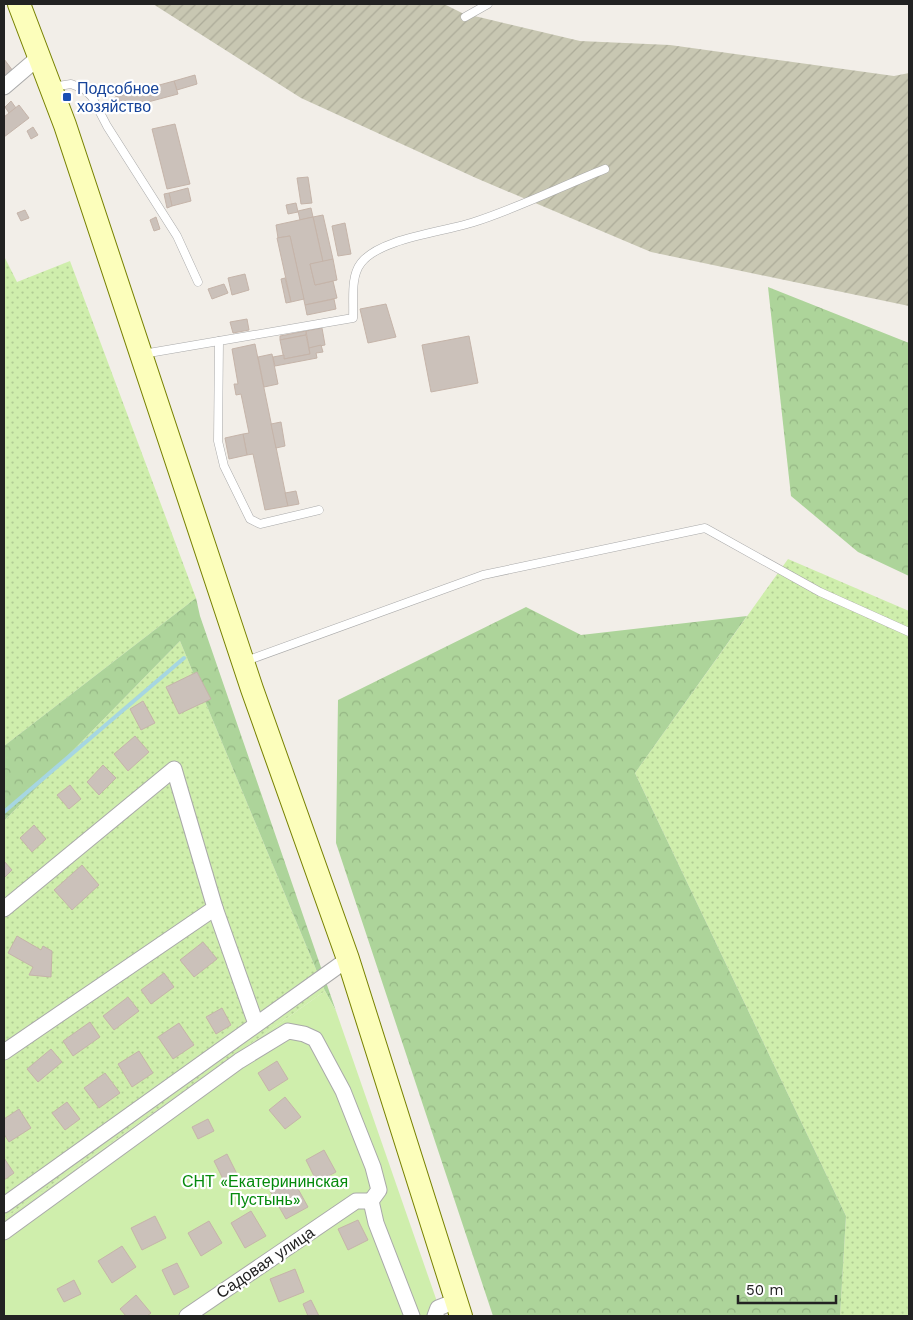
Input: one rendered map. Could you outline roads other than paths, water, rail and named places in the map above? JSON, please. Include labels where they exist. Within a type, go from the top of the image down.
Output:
[{"type":"main road","points":[[19,4],[50,87],[244,662],[348,959],[458,1309]]},
{"type":"street","points":[[4,87],[39,57]]},
{"type":"street","points":[[4,909],[174,770],[215,908],[256,1024]]},
{"type":"street","points":[[4,1052],[215,908]]},
{"type":"street","points":[[4,1205],[348,959]]},
{"type":"street","points":[[4,1232],[239,1061],[288,1031],[304,1034],[315,1039],[343,1091],[374,1167],[379,1190],[371,1201],[376,1223],[412,1316]]},
{"type":"street","name":"Садовая улица","points":[[187,1316],[356,1201],[371,1201]]},
{"type":"street","points":[[435,1316],[438,1308],[458,1309]]},
{"type":"lane","points":[[465,17],[488,4]]},
{"type":"lane","points":[[50,87],[71,84],[84,89],[92,97],[112,133],[178,236],[198,282]]},
{"type":"lane","points":[[140,354],[353,318],[354,274],[361,262],[373,252],[408,238],[474,222],[605,169]]},
{"type":"lane","points":[[219,341],[218,441],[224,466],[250,519],[260,524],[319,510]]},
{"type":"lane","points":[[244,662],[483,575],[705,528],[820,592],[909,632]]},
{"type":"waterway","points":[[4,812],[184,658]]},
{"type":"place","name":"Подсобное хозяйство","points":[[67,97]]},
{"type":"park label","name":"СНТ «Екатерининская Пустынь»","points":[[265,1190]]}]
